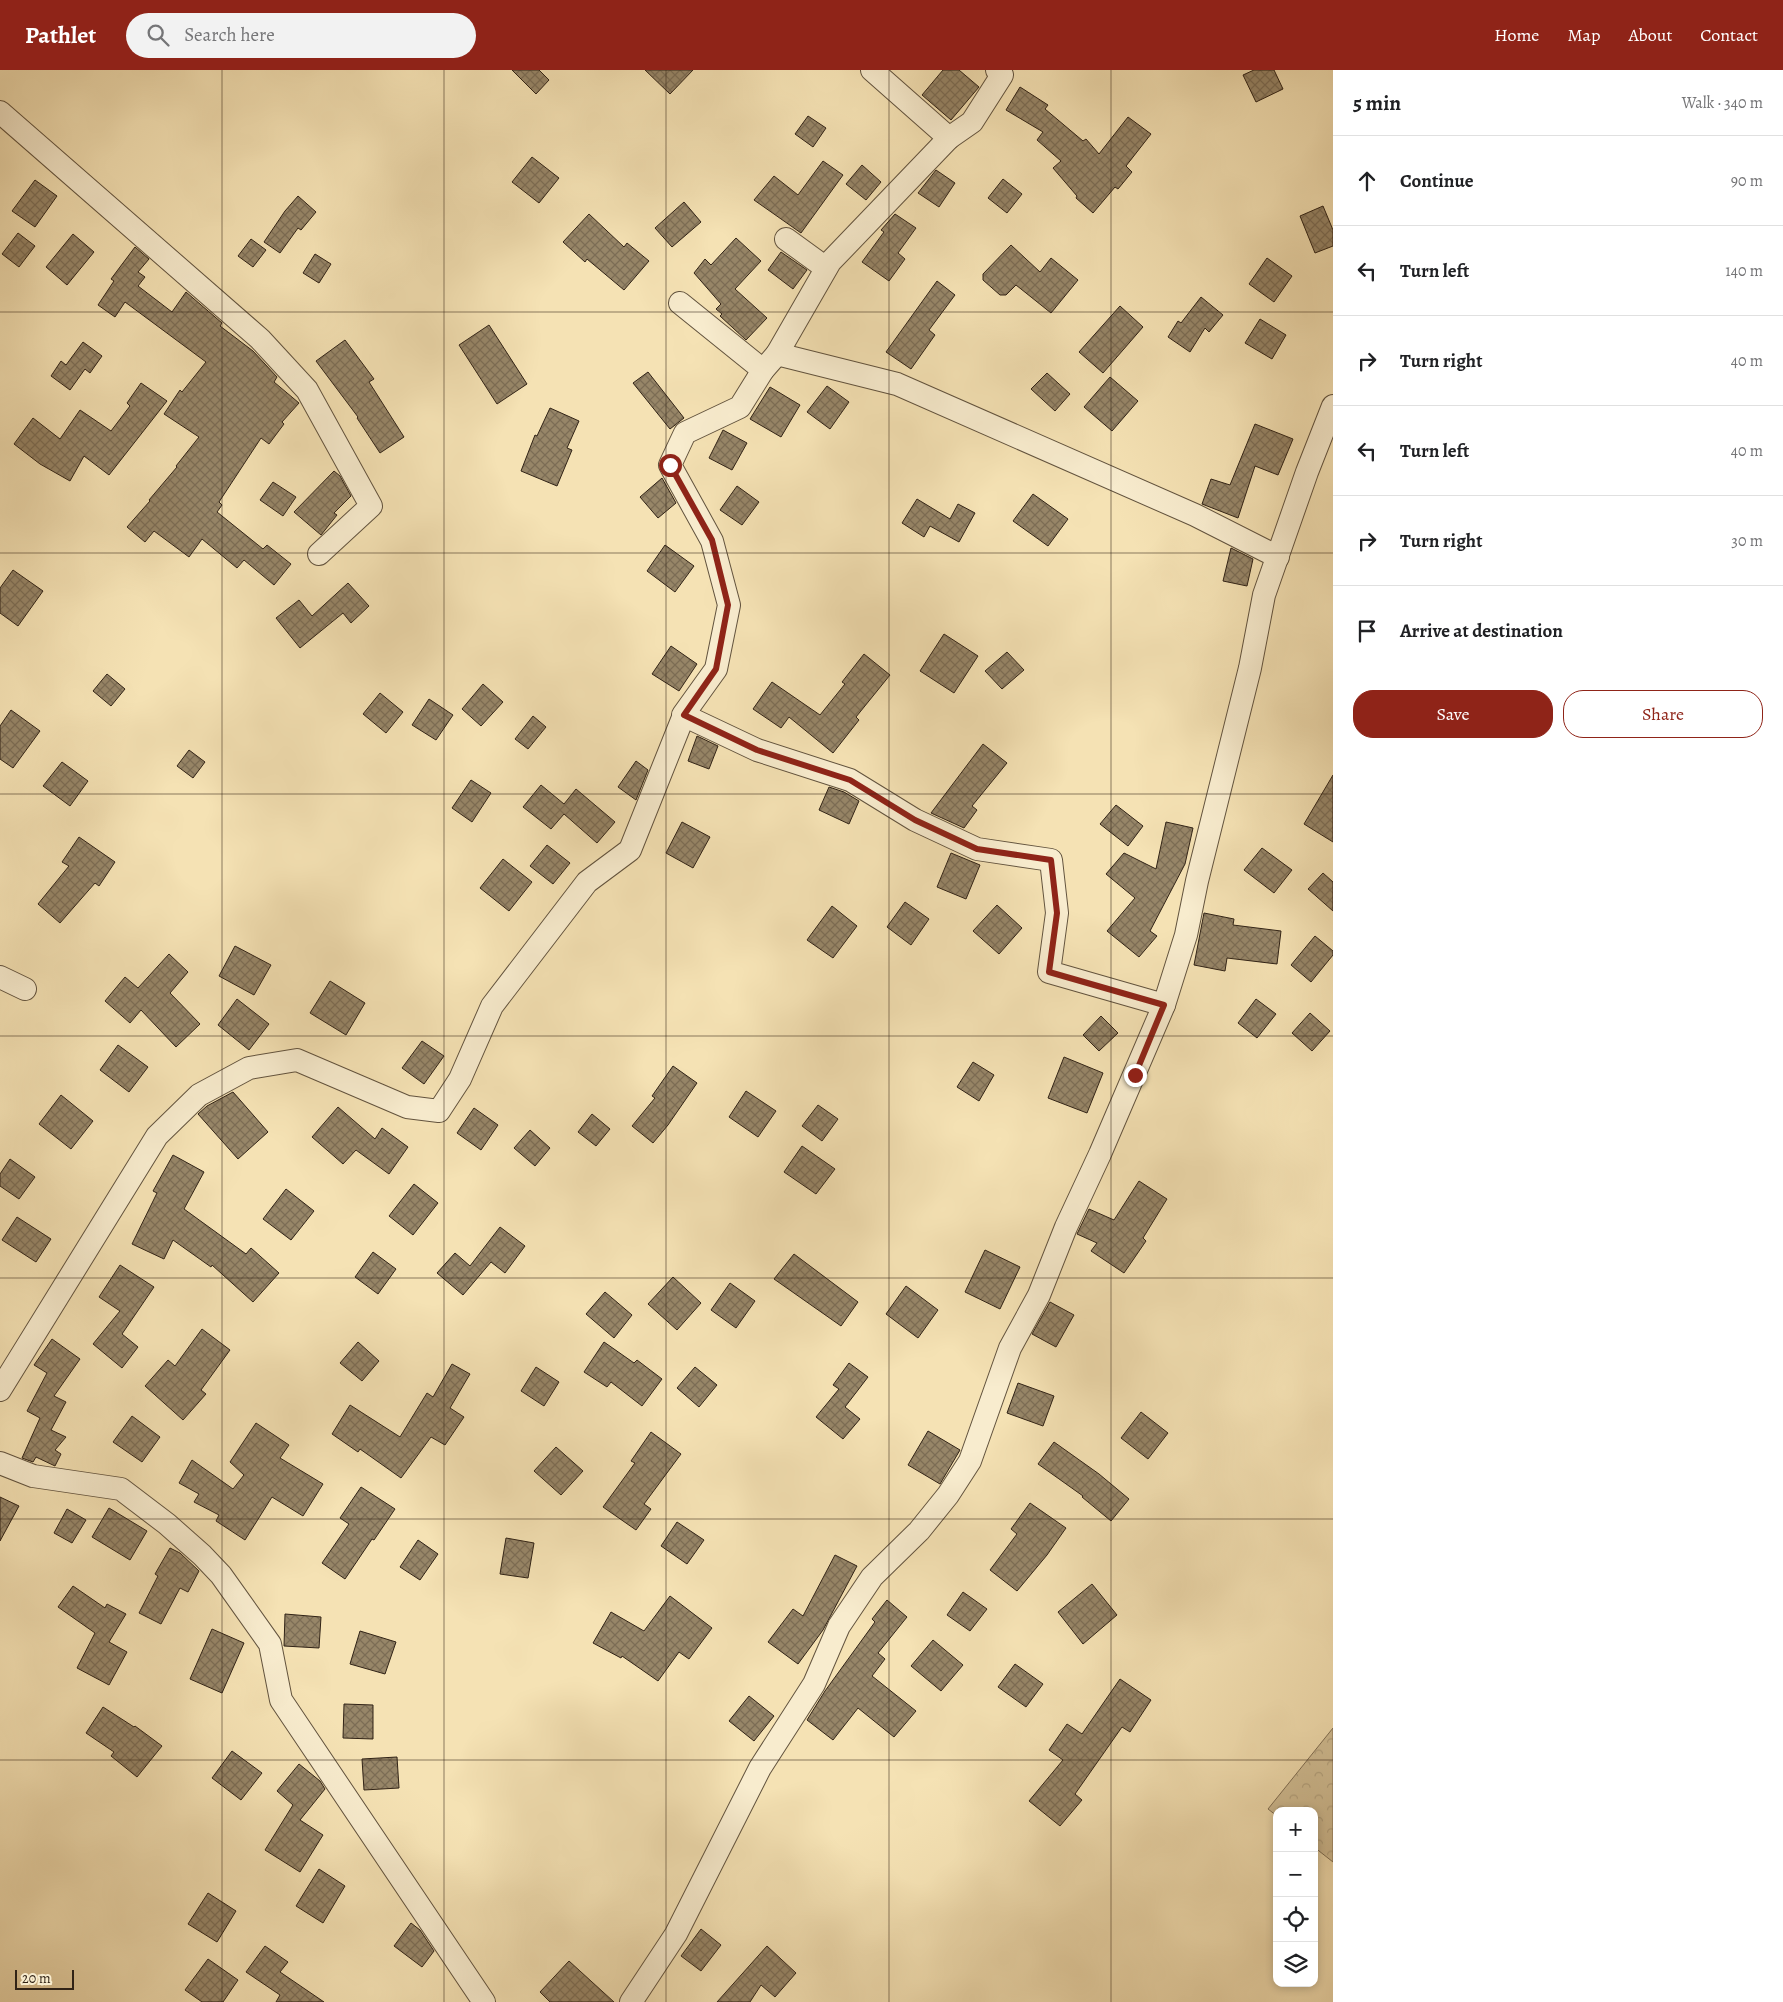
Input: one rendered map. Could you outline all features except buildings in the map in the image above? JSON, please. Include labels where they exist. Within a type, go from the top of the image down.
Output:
[{"type":"street","points":[[872,70],[949,138]]},
{"type":"street","points":[[0,1390],[157,1136],[199,1096],[249,1068],[297,1060],[407,1107],[439,1111],[460,1080],[492,1006],[587,882],[630,850],[684,715],[716,669],[728,605],[712,540],[670,465],[686,433],[740,407],[770,362],[826,268],[949,138],[972,122],[1002,72]]},
{"type":"street","points":[[0,112],[260,339],[307,390],[371,506],[319,554]]},
{"type":"street","points":[[786,239],[826,268]]},
{"type":"street","points":[[680,303],[770,362],[898,384],[1195,515],[1278,557]]},
{"type":"street","points":[[631,2002],[676,1934],[760,1768],[814,1684],[839,1626],[872,1578],[919,1531],[948,1495],[970,1461],[1010,1348],[1040,1294],[1066,1227],[1164,1005],[1186,935],[1197,881],[1250,668],[1264,595],[1307,472],[1333,406]]},
{"type":"street","points":[[684,715],[757,750],[850,780],[915,820],[977,849],[1051,860],[1057,913],[1049,972],[1164,1005]]},
{"type":"street","points":[[0,977],[25,989]]},
{"type":"street","points":[[0,1463],[34,1476],[121,1489],[168,1524],[221,1575],[270,1644],[281,1700],[484,2002]]},
{"type":"green space","points":[[1333,1728],[1333,1862],[1318,1850],[1318,1807],[1273,1807],[1273,1813],[1268,1809]]},
{"type":"route","points":[[670,465],[712,540],[728,605],[716,669],[684,715],[757,750],[850,780],[915,820],[977,849],[1051,860],[1057,913],[1049,972],[1164,1005],[1135,1075]]}]
